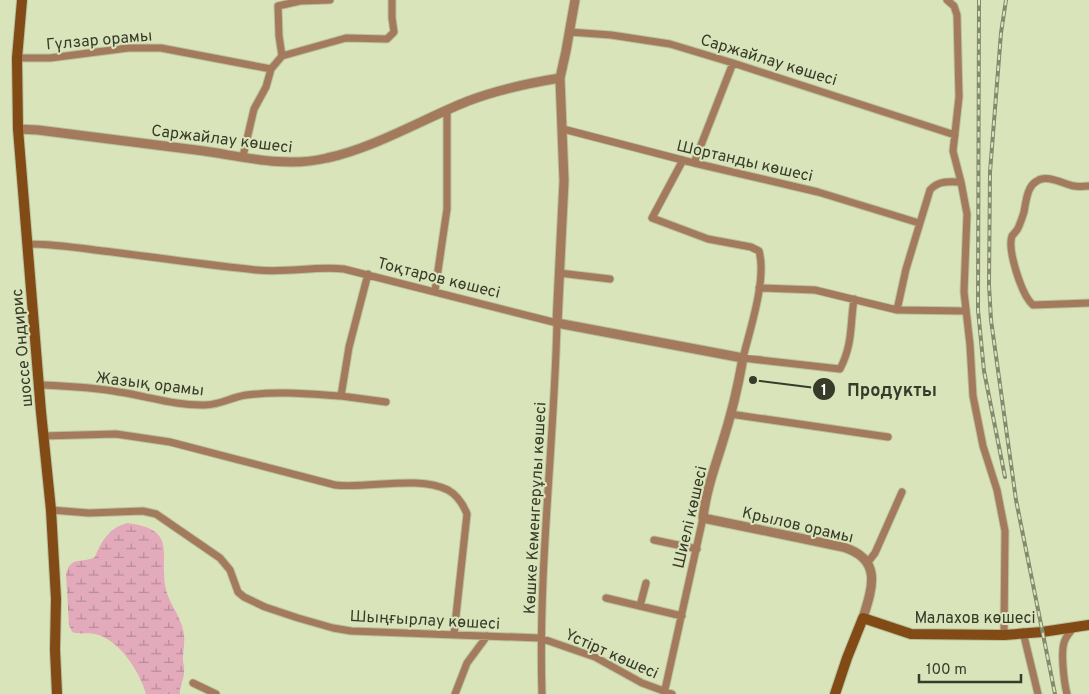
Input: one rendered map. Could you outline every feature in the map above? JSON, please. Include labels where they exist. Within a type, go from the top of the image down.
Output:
[{"type":"main road","name":"шоссе Ондирис","points":[[22,0],[16,58],[18,129],[51,510],[56,599],[55,650],[58,694]]},
{"type":"main road","name":"Малахов көшесі","points":[[863,618],[911,634],[1004,635],[1089,625]]},
{"type":"main road","points":[[835,694],[846,658],[863,618]]},
{"type":"street","points":[[282,56],[278,6],[300,1],[330,0]]},
{"type":"street","points":[[243,156],[254,109],[266,86],[271,69],[282,56],[346,38],[388,39],[394,32],[392,0]]},
{"type":"street","points":[[557,323],[564,181],[560,78],[575,0]]},
{"type":"street","points":[[947,0],[954,6],[959,35],[959,97],[953,151],[967,214],[964,292],[976,414],[982,446],[997,490],[1005,531],[1004,635]]},
{"type":"street","name":"Саржайлау көшесі","points":[[569,32],[612,35],[670,44],[955,135]]},
{"type":"street","name":"Гүлзар орамы","points":[[16,58],[50,58],[128,48],[161,48],[271,69]]},
{"type":"street","points":[[694,163],[734,63]]},
{"type":"street","name":"Саржайлау көшесі","points":[[18,129],[243,156],[264,161],[297,163],[328,158],[356,149],[489,94],[560,78]]},
{"type":"street","points":[[435,291],[447,209],[447,110]]},
{"type":"street","name":"Шортанды көшесі","points":[[563,129],[694,163],[818,192],[919,222]]},
{"type":"street","name":"Шиелі көшесі","points":[[664,693],[697,549],[708,485],[714,473],[730,414],[759,288],[761,258],[759,251],[751,247],[708,238],[652,218],[683,160]]},
{"type":"street","points":[[1089,186],[1075,186],[1047,179],[1040,179],[1035,182],[1030,187],[1022,220],[1012,236],[1011,244],[1020,280],[1028,301],[1033,305],[1089,302]]},
{"type":"street","points":[[897,310],[906,269],[930,190],[942,182],[961,182]]},
{"type":"street","name":"Тоқтаров көшесі","points":[[27,244],[118,252],[259,270],[324,267],[368,274],[557,323],[743,358],[840,369],[846,357],[851,339],[854,299]]},
{"type":"street","points":[[559,273],[610,279]]},
{"type":"street","points":[[341,396],[349,347],[368,274]]},
{"type":"street","points":[[759,288],[816,290],[897,310],[966,311]]},
{"type":"street","name":"Көшке Кеменгерұлы көшесі","points":[[542,694],[540,638],[556,375],[557,323]]},
{"type":"street","name":"Жазық орамы","points":[[39,385],[116,391],[183,404],[206,405],[245,395],[294,392],[386,402]]},
{"type":"street","points":[[730,414],[888,437]]},
{"type":"street","points":[[44,436],[93,433],[132,436],[170,442],[335,485],[429,484],[449,491],[459,499],[467,514],[454,634]]},
{"type":"street","points":[[868,562],[875,553],[902,492]]},
{"type":"street","name":"Шыңғырлау көшесі","points":[[51,510],[89,514],[144,511],[156,514],[220,558],[230,570],[238,592],[244,598],[265,607],[333,628],[351,631],[540,638]]},
{"type":"street","name":"Крылов орамы","points":[[703,518],[855,551],[868,562],[872,577],[870,596],[863,618]]},
{"type":"street","points":[[654,540],[697,549]]},
{"type":"street","points":[[640,606],[646,583]]},
{"type":"street","points":[[606,598],[682,616]]},
{"type":"street","points":[[1066,694],[1062,656],[1065,639],[1074,626]]},
{"type":"street","points":[[1023,632],[1038,694]]},
{"type":"street","points":[[455,694],[468,663],[487,636]]},
{"type":"street","name":"Үстірт көшесі","points":[[540,638],[595,657],[642,683],[664,693],[672,694]]},
{"type":"street","points":[[193,683],[216,694]]},
{"type":"green space","points":[[128,523],[153,530],[163,543],[166,591],[184,634],[184,671],[180,694],[146,694],[134,667],[120,649],[104,637],[92,633],[72,632],[69,625],[66,574],[68,568],[74,562],[95,557],[107,535],[117,527]]},
{"type":"railway","points":[[979,0],[978,310],[984,371],[1005,477]]},
{"type":"railway","points":[[1006,0],[1001,33],[990,172],[989,285],[991,320],[1016,500],[1055,694]]},
{"type":"place","name":"Продукты","points":[[753,380]]}]
